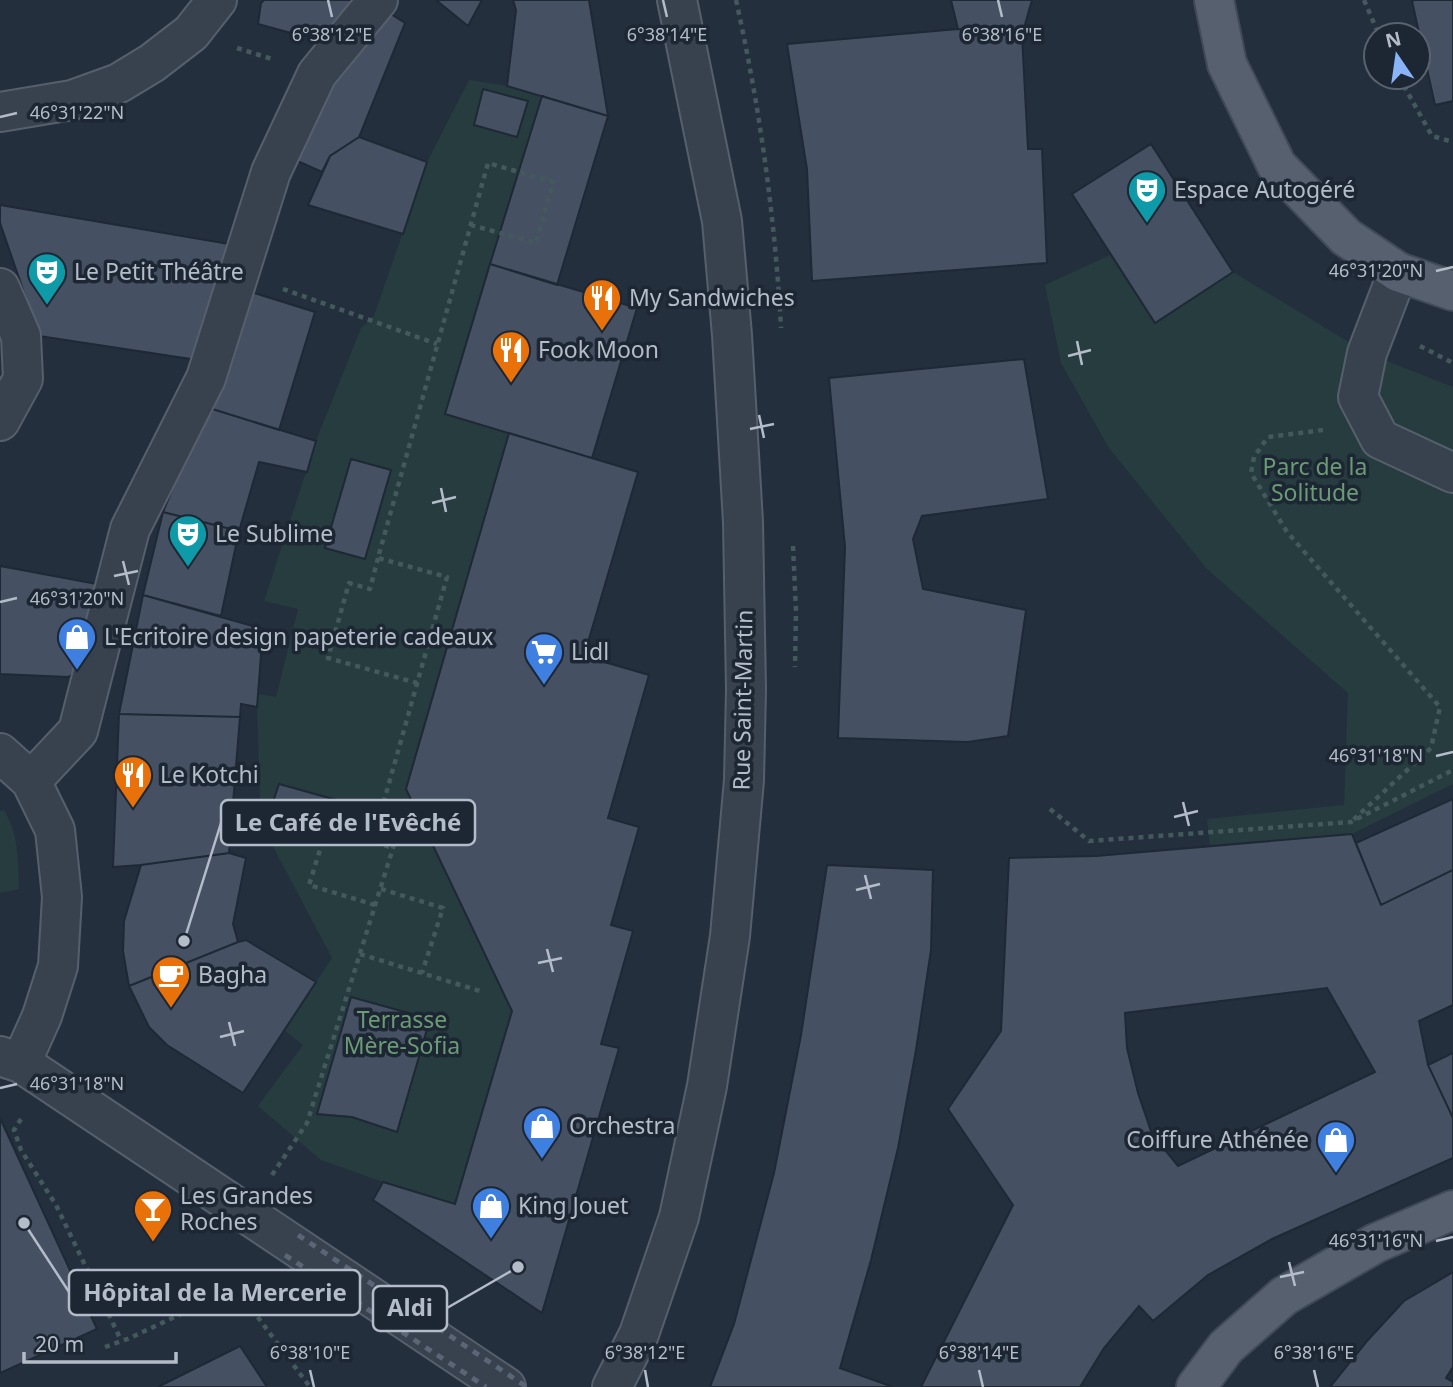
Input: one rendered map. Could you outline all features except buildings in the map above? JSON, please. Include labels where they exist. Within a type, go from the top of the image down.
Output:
[{"type":"main road","points":[[1214,0],[1227,64],[1277,166],[1346,237],[1398,272],[1453,291]]},
{"type":"main road","points":[[1196,1387],[1226,1347],[1284,1296],[1376,1243],[1453,1210]]},
{"type":"street","points":[[0,112],[72,100],[119,83],[152,63],[191,33],[217,0]]},
{"type":"street","points":[[31,781],[78,731],[130,529],[206,378],[271,173],[317,74],[378,0]]},
{"type":"street","name":"Rue Saint-Martin","points":[[612,1387],[639,1334],[682,1204],[707,1086],[728,950],[744,780],[746,690],[743,522],[731,322],[722,221],[677,0]]},
{"type":"street","points":[[1398,272],[1367,354],[1357,397],[1380,439],[1453,473]]},
{"type":"street","points":[[0,288],[21,336],[23,379],[0,421]]},
{"type":"street","points":[[0,753],[31,781],[55,830],[62,897],[58,966],[42,1016],[11,1060],[92,1110],[506,1387]]},
{"type":"path","points":[[1364,0],[1374,21]]},
{"type":"path","points":[[191,33],[317,74]]},
{"type":"path","points":[[1407,91],[1432,136],[1453,142]]},
{"type":"path","points":[[417,683],[328,658],[349,583],[370,589],[488,163],[553,181],[536,243],[471,225]]},
{"type":"path","points":[[239,273],[437,344]]},
{"type":"path","points":[[1351,822],[1431,748],[1440,707],[1287,532],[1251,474],[1254,457],[1268,437],[1316,432],[1368,416]]},
{"type":"path","points":[[272,1175],[307,1123],[398,832],[384,801],[447,577],[378,558]]},
{"type":"path","points":[[1050,809],[1089,841],[1351,822],[1453,770]]},
{"type":"path","points":[[375,905],[309,885],[327,827],[393,848]]},
{"type":"path","points":[[381,889],[443,908],[422,973]]},
{"type":"path","points":[[360,954],[483,992]]},
{"type":"path","points":[[26,1113],[14,1129],[21,1150],[56,1205],[121,1340]]},
{"type":"path","points":[[105,1347],[236,1288],[310,1387]]},
{"type":"green space","name":"Terrasse Mère-Sofia","points":[[469,80],[507,86],[608,116],[445,414],[509,433],[406,789],[512,1011],[455,1204],[321,1160],[258,1106],[303,1045],[284,1030],[332,958],[261,824],[257,707],[258,694],[276,697],[298,609],[264,601],[316,441],[361,328],[374,316],[427,162]]},
{"type":"green space","name":"Parc de la Solitude","points":[[1110,255],[1155,323],[1233,272],[1367,353],[1453,387],[1453,784],[1352,834],[1210,846],[1207,819],[1344,805],[1348,693],[1207,569],[1109,448],[1061,363],[1045,285]]},
{"type":"green space","points":[[4,810],[15,838],[19,889],[0,893],[0,811]]},
{"type":"railway","points":[[298,1235],[527,1387]]},
{"type":"railway","points":[[285,1255],[486,1387]]},
{"type":"place","name":"Espace Autogéré","points":[[1147,224]]},
{"type":"place","name":"Le Petit Théâtre","points":[[47,306]]},
{"type":"place","name":"My Sandwiches","points":[[602,332]]},
{"type":"place","name":"Fook Moon","points":[[511,384]]},
{"type":"place","name":"Le Sublime","points":[[188,568]]},
{"type":"place","name":"L'Ecritoire design papeterie cadeaux","points":[[77,671]]},
{"type":"place","name":"Lidl","points":[[544,686]]},
{"type":"place","name":"Le Kotchi","points":[[133,809]]},
{"type":"place","name":"Le Café de l'Evêché","points":[[184,941]]},
{"type":"place","name":"Bagha","points":[[171,1009]]},
{"type":"place","name":"Orchestra","points":[[542,1160]]},
{"type":"place","name":"Coiffure Athénée","points":[[1336,1174]]},
{"type":"place","name":"Hôpital de la Mercerie","points":[[24,1223]]},
{"type":"place","name":"King Jouet","points":[[491,1240]]},
{"type":"place","name":"Les Grandes Roches","points":[[153,1243]]},
{"type":"place","name":"Aldi","points":[[518,1267]]}]
